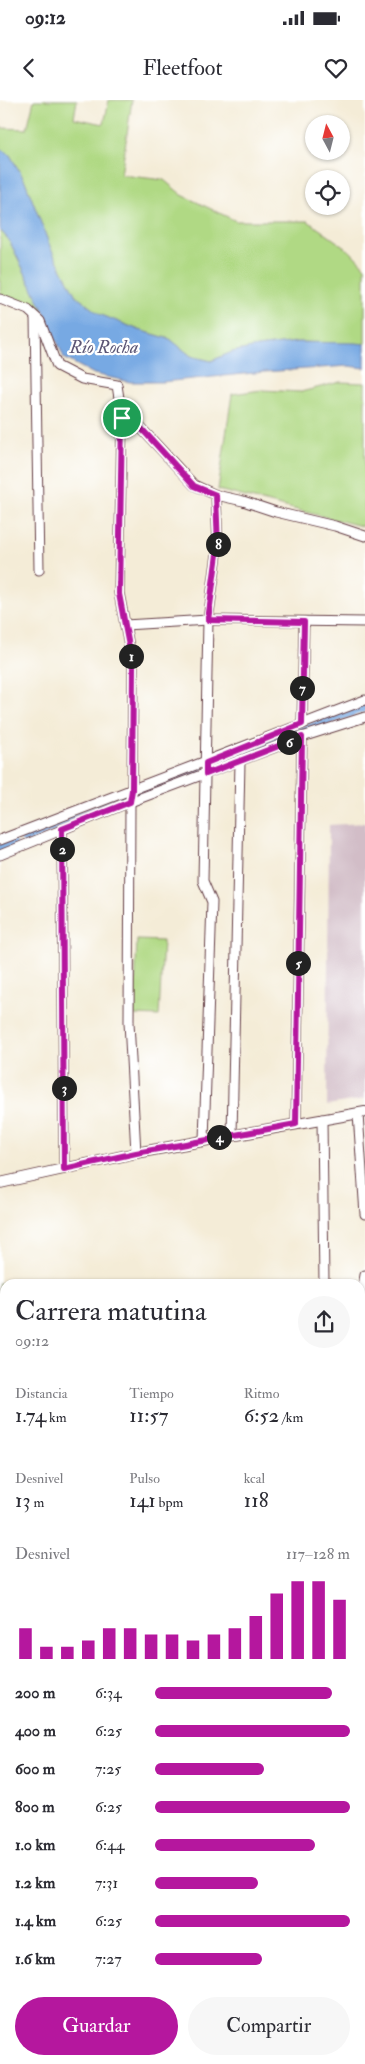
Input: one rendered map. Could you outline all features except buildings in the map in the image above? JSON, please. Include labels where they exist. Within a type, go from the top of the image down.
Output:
[{"type":"main road","points":[[0,1183],[136,1153],[362,1113]]},
{"type":"street","points":[[0,299],[28,310],[40,321],[57,366],[82,379],[117,385],[122,418],[119,594],[133,667],[129,1022],[136,1153]]},
{"type":"street","points":[[35,317],[39,570]]},
{"type":"street","points":[[122,418],[140,427],[194,486],[216,495],[335,526],[365,536]]},
{"type":"street","points":[[204,1140],[212,902],[203,882],[208,620],[218,547],[216,495]]},
{"type":"street","points":[[125,625],[208,620],[365,622]]},
{"type":"street","points":[[302,724],[304,622]]},
{"type":"street","points":[[0,840],[206,763],[365,700]]},
{"type":"street","points":[[0,856],[130,802],[302,737],[365,717]]},
{"type":"street","points":[[296,1124],[302,737]]},
{"type":"street","points":[[232,1135],[240,762]]},
{"type":"street","points":[[62,829],[64,1169]]},
{"type":"street","points":[[362,1113],[365,1214]]},
{"type":"street","points":[[322,1119],[324,1279]]},
{"type":"shaded area","points":[[365,823],[365,1099],[327,1105],[329,825]]},
{"type":"green space","points":[[34,100],[77,100],[74,118],[104,124],[109,100],[132,100],[121,175],[164,180],[182,195],[236,221],[308,221],[350,251],[365,267],[365,344],[297,342],[232,352],[211,361],[191,356],[170,339],[139,330],[99,314],[76,296],[51,249],[25,181],[10,155],[0,149],[0,128],[27,129]]},
{"type":"green space","points":[[0,230],[9,240],[44,312],[22,301],[0,294]]},
{"type":"green space","points":[[340,382],[365,383],[365,527],[218,490],[232,394],[262,390],[301,392]]},
{"type":"green space","points":[[137,940],[163,941],[159,1016],[134,1015]]},
{"type":"water","name":"Río Rocha","points":[[0,149],[10,155],[25,181],[51,249],[76,296],[99,314],[139,330],[170,339],[191,356],[211,361],[232,352],[297,342],[356,343],[365,344],[365,368],[348,366],[162,382],[130,382],[94,374],[64,358],[9,240],[0,230]]},
{"type":"waterway","points":[[213,764],[365,707]]},
{"type":"waterway","points":[[139,792],[200,769]]},
{"type":"waterway","points":[[25,839],[127,797]]},
{"type":"waterway","points":[[0,848],[12,844]]},
{"type":"route","points":[[122,418],[140,427],[194,486],[216,495],[218,547],[208,620],[304,622],[302,724],[206,763],[206,774],[302,737],[296,1124],[136,1153],[64,1169],[62,829],[130,802],[132,790],[133,667],[119,594],[122,418]]}]
